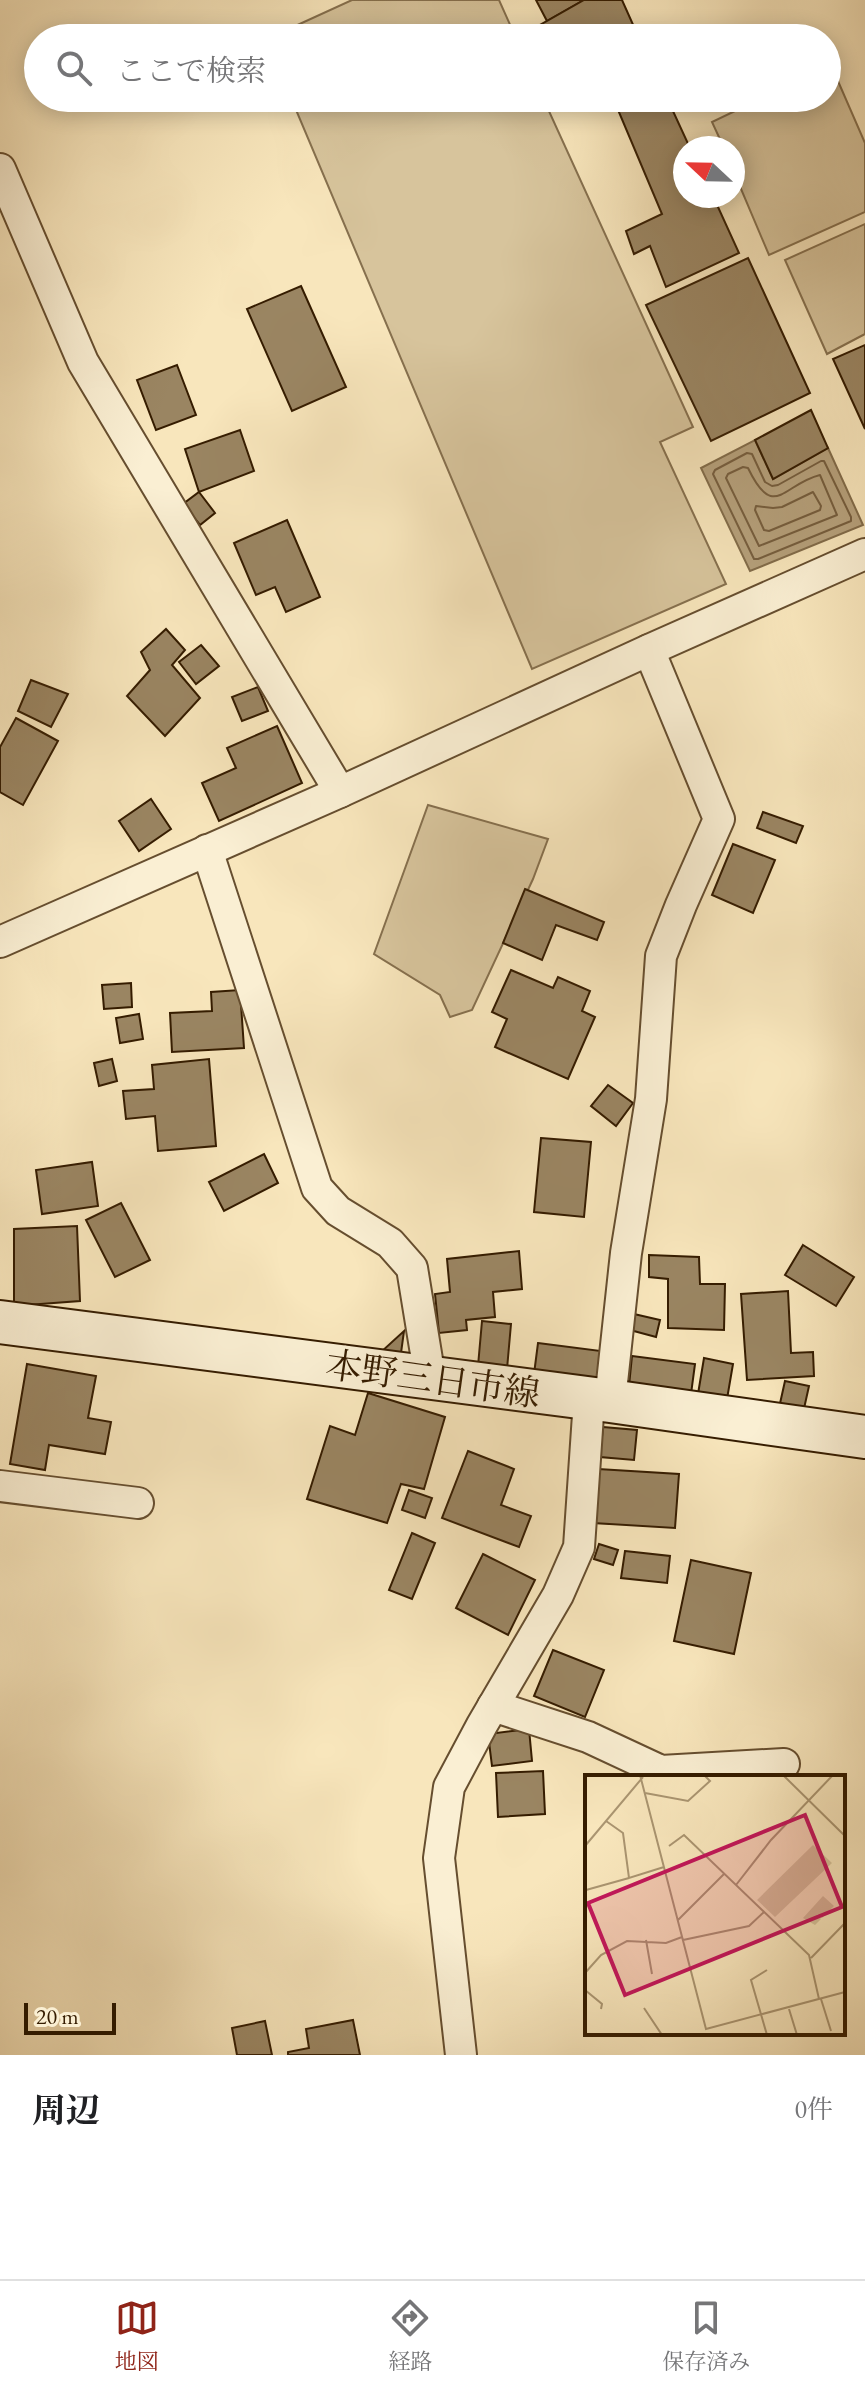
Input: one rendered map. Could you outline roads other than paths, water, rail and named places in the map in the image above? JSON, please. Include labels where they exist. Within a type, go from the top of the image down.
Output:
[{"type":"main road","name":"本野三日市線","points":[[0,1322],[865,1437]]},
{"type":"street","points":[[0,169],[83,362],[340,792]]},
{"type":"street","points":[[0,942],[865,554]]},
{"type":"street","points":[[461,2055],[439,1858],[449,1787],[558,1595],[579,1547],[599,1401],[651,1099],[661,956],[719,819],[649,650]]},
{"type":"street","points":[[207,850],[317,1188],[338,1211],[390,1243],[412,1268],[430,1378]]},
{"type":"street","points":[[0,1486],[138,1503]]},
{"type":"street","points":[[493,1706],[588,1737],[661,1771],[784,1764]]},
{"type":"water","points":[[755,440],[773,479],[828,448],[863,525],[750,571],[701,468]]}]
